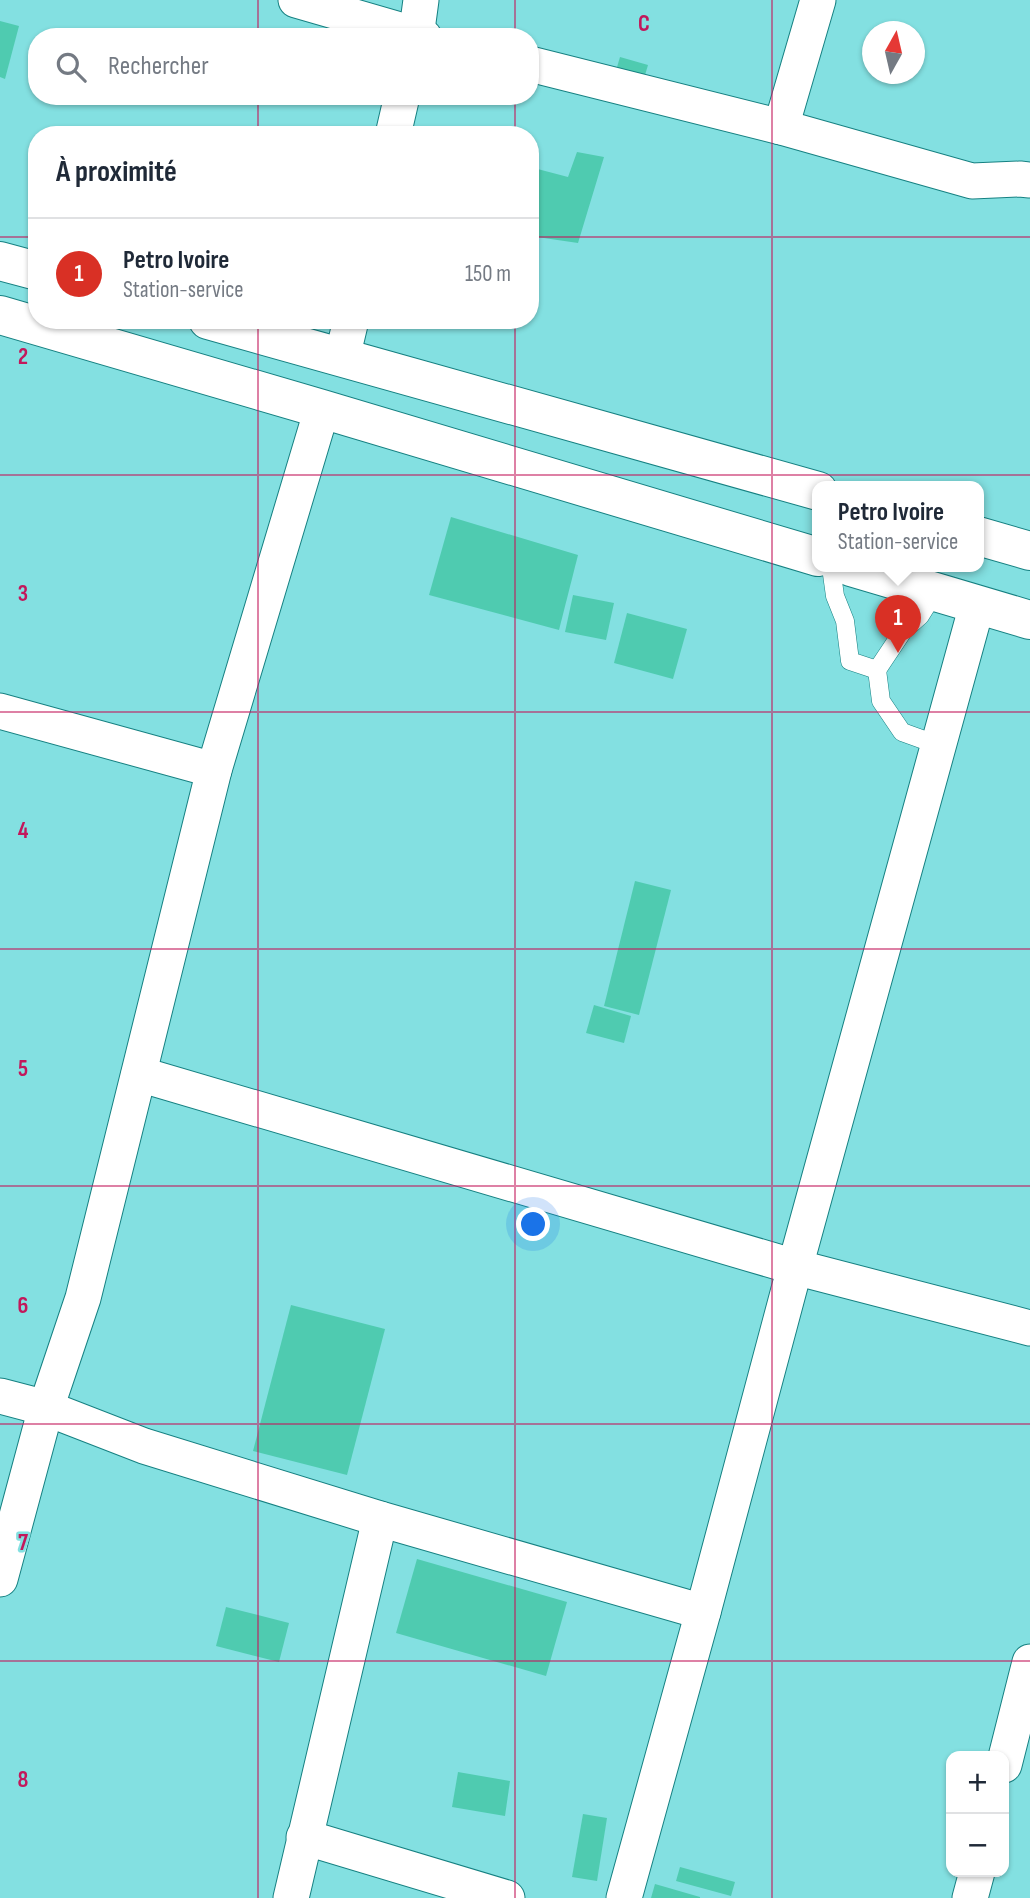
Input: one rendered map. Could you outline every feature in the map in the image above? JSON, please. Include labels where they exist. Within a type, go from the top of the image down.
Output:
[{"type":"main road","points":[[0,261],[28,269]]},
{"type":"main road","points":[[0,315],[28,323]]},
{"type":"main road","points":[[48,329],[812,556]]},
{"type":"main road","points":[[240,329],[812,490]]},
{"type":"main road","points":[[984,538],[1030,551]]},
{"type":"main road","points":[[868,572],[1030,620]]},
{"type":"street","points":[[296,0],[392,28]]},
{"type":"street","points":[[419,28],[421,0]]},
{"type":"street","points":[[781,127],[818,0]]},
{"type":"street","points":[[539,66],[781,127],[972,181],[1030,180]]},
{"type":"street","points":[[395,126],[400,105]]},
{"type":"street","points":[[342,358],[349,329]]},
{"type":"street","points":[[0,1579],[47,1408],[83,1298],[214,770],[322,409]]},
{"type":"street","points":[[624,1898],[977,605]]},
{"type":"street","points":[[0,711],[214,770]]},
{"type":"street","points":[[139,1074],[795,1267],[1030,1328]]},
{"type":"street","points":[[0,1396],[47,1408],[144,1446],[380,1519],[703,1612]]},
{"type":"street","points":[[291,1898],[380,1519]]},
{"type":"street","points":[[1008,1751],[1030,1662]]},
{"type":"street","points":[[304,1838],[507,1898]]},
{"type":"street","points":[[970,1898],[976,1877]]},
{"type":"lane","points":[[832,572],[835,596],[845,621],[850,661],[877,670]]},
{"type":"lane","points":[[935,592],[920,616],[903,631],[877,670],[881,701],[902,732],[938,745]]},
{"type":"building","points":[[0,21],[19,26],[5,79],[0,77]]},
{"type":"building","points":[[620,57],[648,65],[643,82],[615,74]]},
{"type":"building","points":[[577,152],[604,157],[578,243],[539,237],[539,169],[568,177]]},
{"type":"building","points":[[451,517],[578,555],[559,630],[429,595]]},
{"type":"building","points":[[573,595],[614,603],[606,640],[565,632]]},
{"type":"building","points":[[627,613],[687,629],[673,679],[614,663]]},
{"type":"building","points":[[635,881],[671,890],[639,1015],[604,1006]]},
{"type":"building","points":[[594,1005],[631,1016],[624,1043],[586,1033]]},
{"type":"building","points":[[291,1305],[385,1329],[347,1475],[253,1451]]},
{"type":"building","points":[[417,1559],[567,1602],[546,1676],[396,1633]]},
{"type":"building","points":[[226,1607],[289,1623],[279,1662],[216,1646]]},
{"type":"building","points":[[458,1772],[510,1781],[505,1816],[452,1807]]},
{"type":"building","points":[[583,1814],[607,1818],[597,1881],[572,1877]]},
{"type":"building","points":[[680,1867],[735,1882],[731,1896],[676,1881]]},
{"type":"building","points":[[655,1884],[700,1897],[700,1898],[651,1898]]},
{"type":"place","name":"Petro Ivoire","points":[[898,653]]}]
